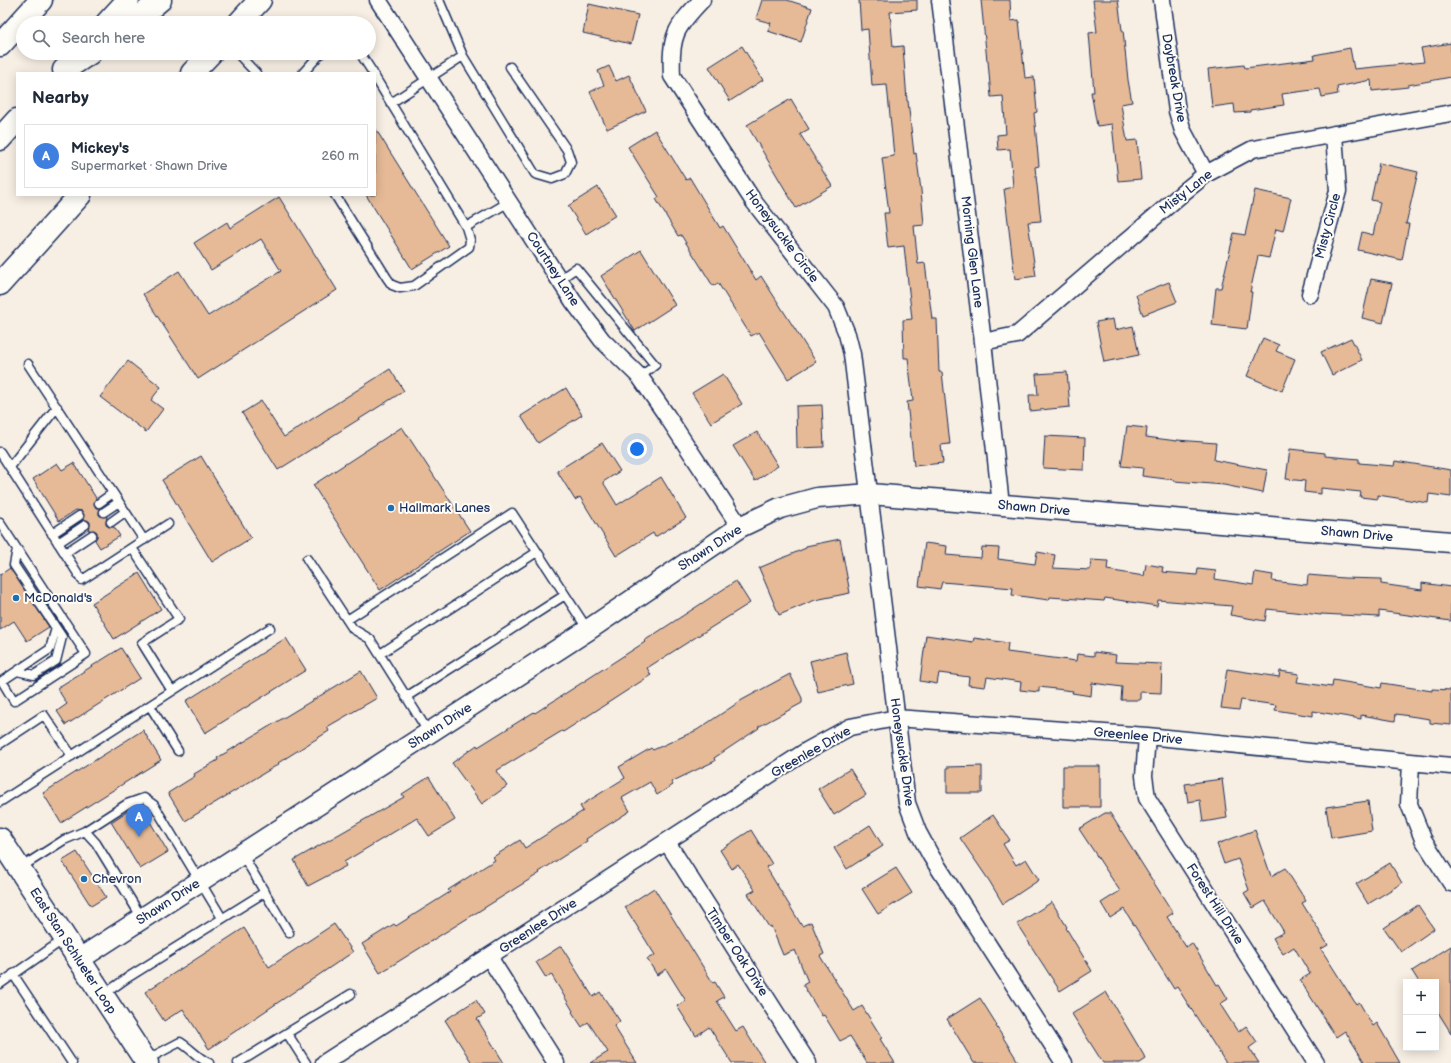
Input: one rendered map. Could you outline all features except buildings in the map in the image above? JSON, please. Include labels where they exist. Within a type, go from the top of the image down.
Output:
[{"type":"main road","points":[[26,16],[41,0]]},
{"type":"main road","points":[[113,16],[128,0]]},
{"type":"main road","points":[[141,16],[160,0]]},
{"type":"main road","points":[[245,16],[260,0]]},
{"type":"main road","points":[[0,44],[16,27]]},
{"type":"main road","points":[[63,71],[73,60]]},
{"type":"main road","points":[[63,71],[80,60]]},
{"type":"main road","points":[[193,72],[204,60]]},
{"type":"main road","points":[[0,139],[16,121]]},
{"type":"main road","points":[[0,284],[79,196]]},
{"type":"main road","name":"East Stan Schlueter Loop","points":[[7,855],[64,938],[144,1062]]},
{"type":"street","name":"Courtney Lane","points":[[378,0],[573,301],[602,340],[640,378],[667,416],[740,527]]},
{"type":"street","name":"Honeysuckle Circle","points":[[702,0],[683,20],[675,34],[671,54],[672,76],[754,202],[836,307],[847,334],[852,354],[870,494]]},
{"type":"street","name":"Morning Glen Lane","points":[[940,0],[983,342],[1001,505]]},
{"type":"street","name":"Daybreak Drive","points":[[1162,0],[1177,111],[1183,131],[1206,174]]},
{"type":"street","name":"Misty Lane","points":[[983,342],[1017,335],[1206,174],[1253,149],[1451,113]]},
{"type":"street","name":"Misty Circle","points":[[1310,294],[1338,191],[1334,134]]},
{"type":"street","name":"Shawn Drive","points":[[78,960],[588,630],[740,527],[780,508],[817,498],[870,494],[1451,542]]},
{"type":"street","name":"Honeysuckle Drive","points":[[870,494],[907,803],[918,832],[1064,1063]]},
{"type":"street","name":"Greenlee Drive","points":[[324,1063],[808,750],[850,727],[896,718],[1147,736],[1451,766]]},
{"type":"street","name":"Forest Hill Drive","points":[[1147,736],[1144,776],[1147,798],[1316,1063]]},
{"type":"street","points":[[1411,762],[1408,804],[1423,839],[1451,883]]},
{"type":"street","name":"Timber Oak Drive","points":[[666,842],[808,1063]]},
{"type":"street","points":[[489,957],[556,1063]]},
{"type":"lane","points":[[439,0],[463,56],[535,174],[552,179],[565,174],[571,162],[567,150],[510,67]]},
{"type":"lane","points":[[391,103],[463,56]]},
{"type":"lane","points":[[244,60],[255,72]]},
{"type":"lane","points":[[304,72],[315,60]]},
{"type":"lane","points":[[364,60],[371,72]]},
{"type":"lane","points":[[336,196],[392,285],[400,288],[414,286],[469,247],[470,240],[466,227],[376,79]]},
{"type":"lane","points":[[466,227],[509,202]]},
{"type":"lane","points":[[559,280],[576,268],[591,285],[655,365],[640,378]]},
{"type":"lane","points":[[28,364],[144,540]]},
{"type":"lane","points":[[10,467],[57,407]]},
{"type":"lane","points":[[0,452],[82,580],[168,524]]},
{"type":"lane","points":[[99,503],[113,493]]},
{"type":"lane","points":[[104,512],[119,502]]},
{"type":"lane","points":[[111,522],[126,512]]},
{"type":"lane","points":[[347,620],[512,513],[588,630]]},
{"type":"lane","points":[[52,534],[79,516]]},
{"type":"lane","points":[[0,523],[86,654],[14,702],[0,681],[50,649],[56,628]]},
{"type":"lane","points":[[58,542],[85,525]]},
{"type":"lane","points":[[65,553],[92,535]]},
{"type":"lane","points":[[132,548],[179,619],[142,643],[172,691]]},
{"type":"lane","points":[[17,549],[14,565],[62,637],[56,661],[34,675],[17,671]]},
{"type":"lane","points":[[380,654],[537,552]]},
{"type":"lane","points":[[307,559],[353,629],[370,639],[429,733]]},
{"type":"lane","points":[[406,697],[565,596]]},
{"type":"lane","points":[[0,802],[270,628]]},
{"type":"lane","points":[[150,706],[178,751]]},
{"type":"lane","points":[[0,744],[44,716],[72,756]]},
{"type":"lane","points":[[7,855],[64,840],[85,831],[127,804],[144,798],[154,805],[222,918]]},
{"type":"lane","points":[[85,831],[96,843],[142,918]]},
{"type":"lane","points":[[242,854],[289,933]]},
{"type":"lane","points":[[102,996],[127,978],[265,892]]},
{"type":"lane","points":[[0,984],[64,938]]},
{"type":"lane","points":[[13,974],[72,1063]]},
{"type":"lane","points":[[238,1063],[351,994]]},
{"type":"lane","points":[[287,1034],[306,1063]]},
{"type":"lane","points":[[144,1062],[180,1042],[209,1063]]},
{"type":"place","name":"Hallmark Lanes","points":[[391,508]]},
{"type":"place","name":"McDonald's","points":[[16,598]]},
{"type":"place","name":"Mickey's","points":[[139,837]]},
{"type":"place","name":"Chevron","points":[[84,879]]}]
